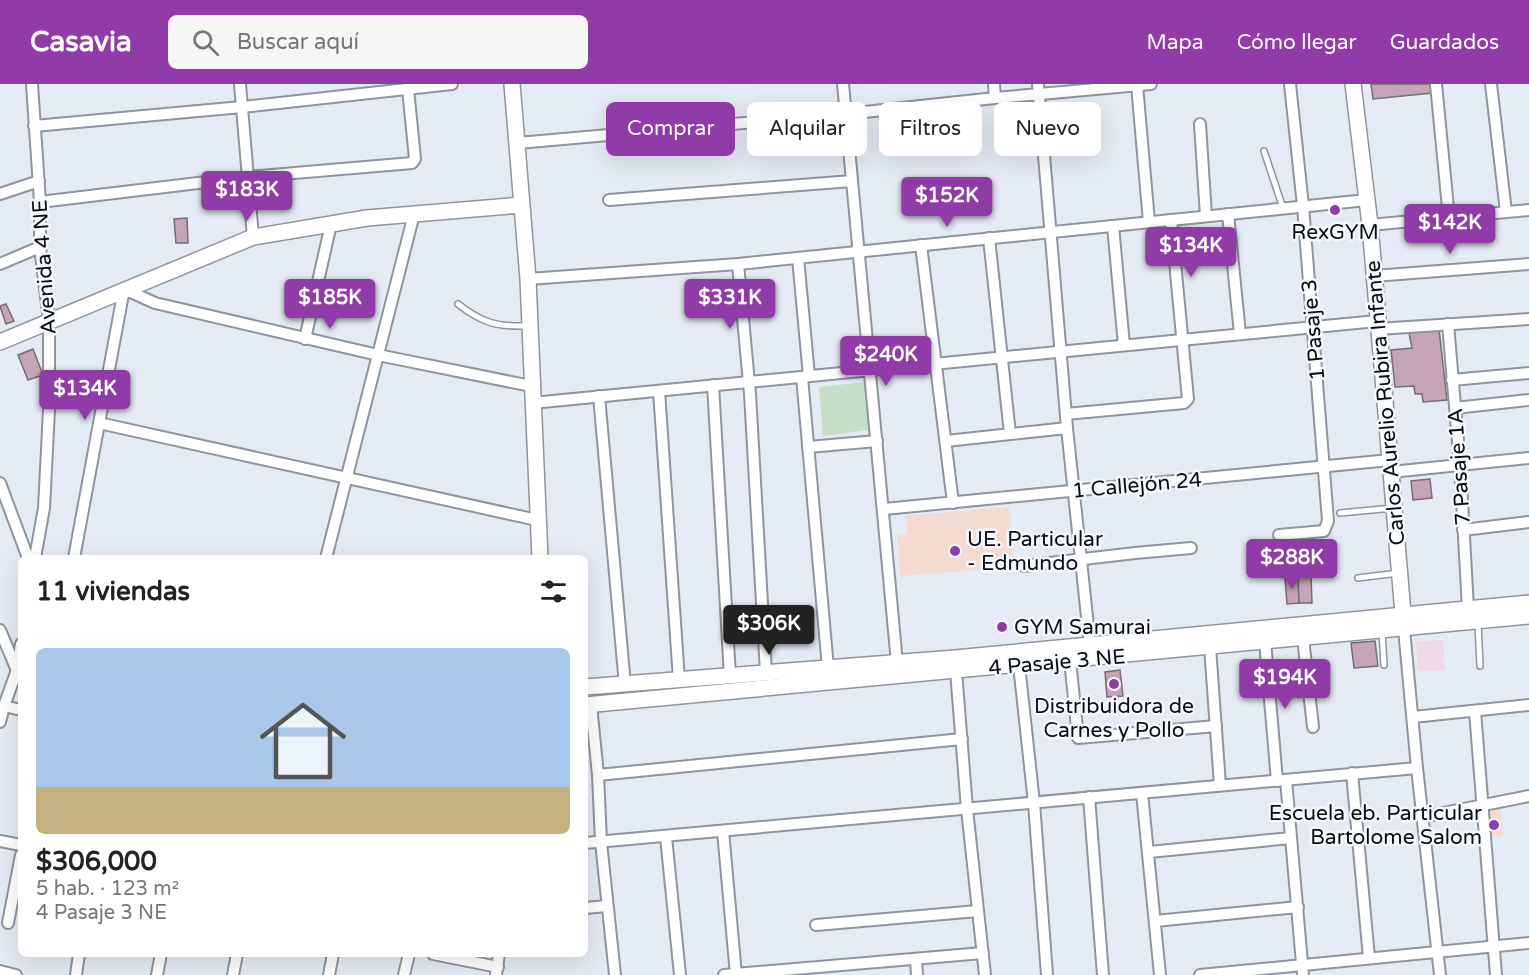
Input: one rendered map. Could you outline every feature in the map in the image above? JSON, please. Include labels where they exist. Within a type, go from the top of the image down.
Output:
[{"type":"street","name":"Avenida 4 NE","points":[[32,84],[39,181],[40,247],[49,321],[49,410],[44,508],[36,555]]},
{"type":"street","points":[[240,84],[253,237]]},
{"type":"street","points":[[34,126],[242,108],[452,84]]},
{"type":"street","points":[[512,84],[528,279],[540,555]]},
{"type":"street","points":[[843,84],[845,102]]},
{"type":"street","points":[[994,84],[995,98]]},
{"type":"street","points":[[867,112],[995,98],[1038,89],[1151,84]]},
{"type":"street","name":"1 Pasaje 3","points":[[1279,535],[1324,531],[1328,521],[1304,206],[1290,84]]},
{"type":"street","name":"Carlos Aurelio Rubira Infante","points":[[1353,84],[1370,225],[1417,768],[1440,975]]},
{"type":"street","points":[[1436,84],[1449,218]]},
{"type":"street","points":[[1491,84],[1506,212]]},
{"type":"street","points":[[1137,85],[1149,222]]},
{"type":"street","points":[[40,202],[248,177],[412,163],[415,159],[408,89]]},
{"type":"street","points":[[1038,89],[1067,428],[1090,645]]},
{"type":"street","points":[[518,143],[747,123]]},
{"type":"street","points":[[1200,124],[1206,216]]},
{"type":"street","points":[[850,156],[897,663]]},
{"type":"street","points":[[0,194],[39,181]]},
{"type":"street","points":[[609,200],[852,181]]},
{"type":"street","points":[[528,279],[738,264],[1367,200]]},
{"type":"street","points":[[0,342],[253,237],[367,218],[521,205]]},
{"type":"street","points":[[1370,225],[1529,210]]},
{"type":"street","points":[[327,555],[414,214]]},
{"type":"street","points":[[1228,214],[1240,334]]},
{"type":"street","points":[[1066,414],[1186,402],[1188,399],[1171,220]]},
{"type":"street","points":[[305,339],[331,224]]},
{"type":"street","points":[[1113,226],[1124,345]]},
{"type":"street","points":[[989,238],[1010,434]]},
{"type":"street","points":[[921,245],[953,503]]},
{"type":"street","points":[[0,264],[40,247]]},
{"type":"street","points":[[798,258],[808,447],[828,668]]},
{"type":"street","points":[[738,264],[749,382],[766,673]]},
{"type":"street","points":[[1374,276],[1529,264]]},
{"type":"street","points":[[124,290],[155,303],[305,339],[531,386]]},
{"type":"street","points":[[75,555],[124,290]]},
{"type":"street","points":[[532,403],[1313,327],[1448,324],[1529,319]]},
{"type":"street","name":"7 Pasaje 1A","points":[[1448,324],[1460,465],[1468,609]]},
{"type":"street","points":[[1452,380],[1529,373]]},
{"type":"street","points":[[713,385],[730,676]]},
{"type":"street","points":[[659,391],[679,680]]},
{"type":"street","points":[[599,396],[625,685]]},
{"type":"street","points":[[1455,408],[1529,400]]},
{"type":"street","points":[[99,423],[537,520]]},
{"type":"street","points":[[946,441],[1067,428]]},
{"type":"street","points":[[808,447],[877,441]]},
{"type":"street","name":"1 Callejón 24","points":[[884,509],[1324,467],[1460,465],[1529,458]]},
{"type":"street","points":[[0,483],[27,555]]},
{"type":"street","points":[[1463,530],[1529,522]]},
{"type":"street","points":[[1024,566],[1191,549]]},
{"type":"street","name":"4 Pasaje 3 NE","points":[[588,705],[1382,631],[1404,622],[1468,609],[1529,603]]},
{"type":"street","name":"4 Pasaje 3 NE","points":[[588,687],[897,663],[1090,645],[1404,622],[1478,621],[1529,616]]},
{"type":"street","points":[[0,630],[3,644],[18,667]]},
{"type":"street","points":[[1303,638],[1313,727]]},
{"type":"street","points":[[1265,641],[1291,838],[1303,970]]},
{"type":"street","points":[[1210,647],[1220,786]]},
{"type":"street","points":[[1070,660],[1078,738],[1216,726]]},
{"type":"street","points":[[1019,665],[1034,803],[1047,975]]},
{"type":"street","points":[[0,722],[2,707],[18,671]]},
{"type":"street","points":[[956,671],[967,809],[985,975]]},
{"type":"street","points":[[588,705],[598,775],[601,842],[615,975]]},
{"type":"street","points":[[1413,717],[1529,705]]},
{"type":"street","points":[[2,707],[18,710]]},
{"type":"street","points":[[1475,711],[1496,975]]},
{"type":"street","points":[[598,775],[962,739]]},
{"type":"street","points":[[588,843],[1417,768]]},
{"type":"street","points":[[1352,773],[1369,958]]},
{"type":"street","points":[[1142,793],[1160,975]]},
{"type":"street","points":[[1423,817],[1529,796]]},
{"type":"street","points":[[1089,797],[1103,975]]},
{"type":"street","points":[[723,831],[736,974]]},
{"type":"street","points":[[666,837],[680,975]]},
{"type":"street","points":[[1149,852],[1291,838]]},
{"type":"street","points":[[0,841],[18,845]]},
{"type":"street","points":[[8,923],[18,858]]},
{"type":"street","points":[[588,908],[608,906]]},
{"type":"street","points":[[1155,921],[1298,907]]},
{"type":"street","points":[[816,925],[978,911]]},
{"type":"street","points":[[1200,975],[1303,970],[1369,958],[1529,943]]},
{"type":"street","points":[[724,975],[794,972],[858,963],[983,953]]},
{"type":"street","points":[[76,975],[79,957]]},
{"type":"street","points":[[157,975],[160,957]]},
{"type":"street","points":[[234,975],[237,957]]},
{"type":"street","points":[[329,975],[332,957]]},
{"type":"street","points":[[404,975],[408,957]]},
{"type":"street","points":[[444,957],[497,971]]},
{"type":"street","points":[[916,960],[917,975]]},
{"type":"street","points":[[858,963],[859,975]]},
{"type":"street","points":[[2,973],[16,975]]},
{"type":"lane","points":[[1264,150],[1283,208]]},
{"type":"lane","points":[[458,304],[474,317],[491,324],[530,326]]},
{"type":"lane","points":[[1340,513],[1394,508]]},
{"type":"lane","points":[[1358,578],[1400,573]]},
{"type":"lane","points":[[1478,621],[1480,666]]},
{"type":"lane","points":[[1382,631],[1384,665]]},
{"type":"shaded area","name":"UE. Particular - Edmundo","points":[[1009,507],[1014,567],[900,576],[897,534],[907,534],[905,516]]},
{"type":"shaded area","points":[[1443,640],[1445,670],[1418,671],[1416,642]]},
{"type":"shaded area","name":"Escuela eb. Particular Bartolome Salom","points":[[1500,808],[1503,836],[1487,838],[1485,813]]},
{"type":"green space","points":[[865,382],[868,430],[823,436],[819,387]]},
{"type":"building","points":[[1371,84],[1431,84],[1432,93],[1373,99]]},
{"type":"building","points":[[187,218],[188,243],[176,243],[174,219]]},
{"type":"building","points":[[6,304],[14,321],[6,324],[0,306]]},
{"type":"building","points":[[1439,329],[1447,400],[1423,402],[1422,394],[1415,394],[1414,386],[1395,387],[1391,350],[1412,348],[1409,333]]},
{"type":"building","points":[[33,349],[43,375],[28,380],[18,355]]},
{"type":"building","points":[[1430,479],[1432,498],[1413,500],[1411,481]]},
{"type":"building","points":[[1298,576],[1299,603],[1287,604],[1285,577]]},
{"type":"building","points":[[1298,576],[1311,576],[1312,603],[1299,603]]},
{"type":"building","points":[[1375,641],[1378,666],[1354,668],[1351,643]]},
{"type":"building","name":"Distribuidora de Carnes y Pollo","points":[[1120,670],[1123,696],[1107,697],[1105,672]]},
{"type":"place","name":"RexGYM","points":[[1335,210]]},
{"type":"place","name":"UE. Particular - Edmundo","points":[[955,551]]},
{"type":"place","name":"GYM Samurai","points":[[1002,627]]},
{"type":"place","name":"Distribuidora de Carnes y Pollo","points":[[1114,684]]},
{"type":"place","name":"Escuela eb. Particular Bartolome Salom","points":[[1494,825]]}]
